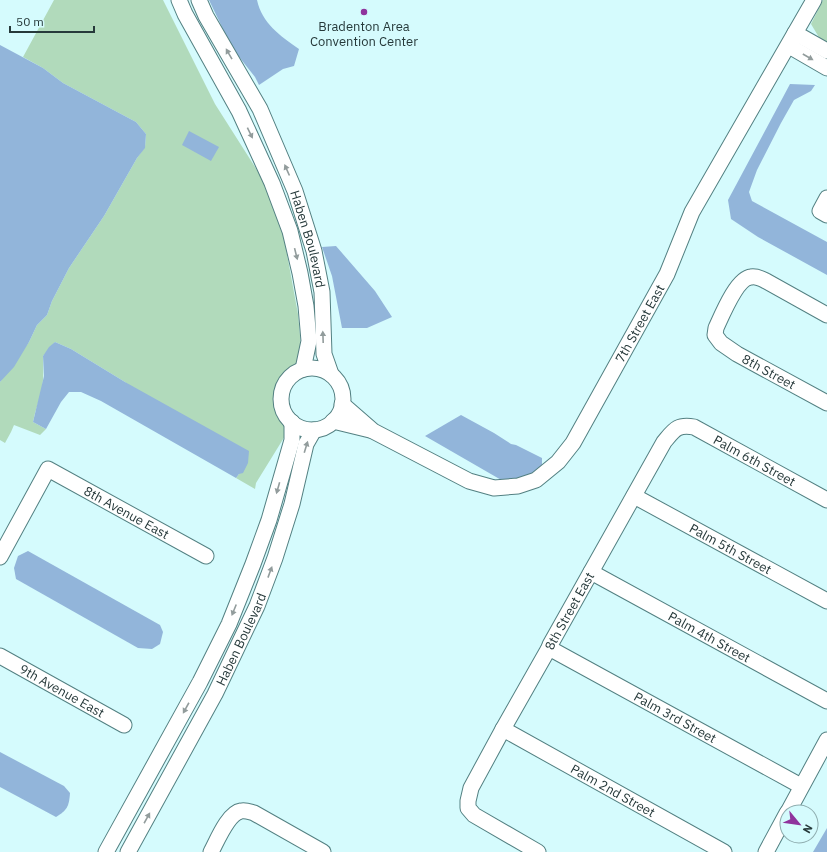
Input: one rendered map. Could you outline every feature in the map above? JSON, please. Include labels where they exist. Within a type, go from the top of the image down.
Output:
[{"type":"street","name":"Haben Boulevard","points":[[179,0],[185,14],[239,111],[272,183],[283,211],[296,252],[306,306],[309,341],[303,369]]},
{"type":"street","name":"Haben Boulevard","points":[[199,0],[206,16],[260,109],[295,191],[314,252],[322,292],[324,354],[331,374]]},
{"type":"street","name":"7th Street East","points":[[333,421],[373,431],[469,481],[494,488],[518,486],[536,480],[558,462],[573,443],[667,274],[692,212],[814,0]]},
{"type":"street","points":[[792,39],[827,51]]},
{"type":"street","points":[[792,39],[827,68]]},
{"type":"street","points":[[239,111],[260,109]]},
{"type":"street","name":"8th Street","points":[[827,315],[766,281],[753,276],[741,281],[716,328],[715,335],[721,343],[738,354],[827,403]]},
{"type":"street","points":[[313,368],[323,370],[331,374],[337,380],[343,396],[339,413],[333,421],[324,427],[314,430],[306,429],[292,422],[282,407],[281,397],[283,388],[288,380],[295,373],[303,369],[313,368]]},
{"type":"street","name":"7th Street East","points":[[342,404],[373,431]]},
{"type":"street","name":"Haben Boulevard","points":[[106,852],[199,684],[229,624],[269,520],[292,440],[292,422]]},
{"type":"street","name":"8th Street East","points":[[538,852],[478,819],[468,808],[471,788],[664,442],[672,432],[680,427]]},
{"type":"street","name":"Palm 6th Street","points":[[680,427],[694,427],[827,500]]},
{"type":"street","name":"Haben Boulevard","points":[[128,852],[215,694],[257,606],[275,558],[292,504],[306,444],[314,430]]},
{"type":"street","name":"8th Avenue East","points":[[0,557],[48,469],[206,556]]},
{"type":"street","name":"Palm 5th Street","points":[[634,496],[827,600]]},
{"type":"street","name":"Palm 4th Street","points":[[591,572],[827,702]]},
{"type":"street","name":"Palm 3rd Street","points":[[549,648],[801,786]]},
{"type":"street","name":"9th Avenue East","points":[[0,656],[124,725]]},
{"type":"street","name":"Palm 2nd Street","points":[[503,729],[724,852]]},
{"type":"street","points":[[792,804],[827,740]]},
{"type":"street","points":[[211,852],[232,816],[240,811],[254,813],[323,852]]},
{"type":"street","points":[[121,827],[137,836]]},
{"type":"street","points":[[766,852],[779,828]]},
{"type":"green space","points":[[54,0],[163,0],[215,104],[262,178],[284,238],[298,314],[301,346],[298,365],[283,377],[276,392],[277,408],[286,424],[285,436],[256,483],[255,489],[236,478],[239,474],[125,382],[71,349],[55,342],[43,356],[42,388],[33,422],[46,429],[40,435],[14,425],[5,443],[0,440],[0,382],[29,342],[37,325],[47,315],[52,301],[69,268],[104,216],[137,158],[145,147],[146,134],[136,122],[63,83],[43,68],[23,57]]},
{"type":"green space","points":[[823,0],[827,0],[827,44],[820,39],[811,24]]},
{"type":"water","points":[[209,0],[257,0],[259,8],[267,22],[279,34],[299,49],[294,66],[283,69],[259,85],[255,77],[232,48]]},
{"type":"water","points":[[0,45],[43,68],[63,83],[136,122],[146,134],[145,148],[137,158],[104,216],[69,268],[52,301],[47,315],[37,325],[14,367],[0,382]]},
{"type":"water","points":[[790,84],[815,85],[811,91],[794,100],[757,170],[749,192],[752,201],[827,242],[827,275],[758,237],[731,219],[728,200]]},
{"type":"water","points":[[189,131],[219,147],[211,161],[182,145]]},
{"type":"water","points":[[336,246],[375,291],[392,317],[367,328],[342,328],[332,276],[322,247]]},
{"type":"water","points":[[55,342],[71,349],[125,382],[249,451],[248,463],[243,473],[239,474],[236,478],[101,401],[81,392],[69,392],[61,402],[46,429],[33,422],[44,376],[43,356],[49,347]]},
{"type":"water","points":[[461,415],[511,444],[542,458],[542,467],[524,477],[503,481],[425,436]]},
{"type":"water","points":[[28,551],[160,625],[163,632],[160,644],[152,649],[138,648],[16,579],[14,568],[18,556]]},
{"type":"water","points":[[0,752],[64,786],[70,793],[69,802],[65,810],[56,817],[0,787]]},
{"type":"water","points":[[827,828],[827,852],[813,852]]},
{"type":"place","name":"Bradenton Area Convention Center","points":[[364,12]]}]
